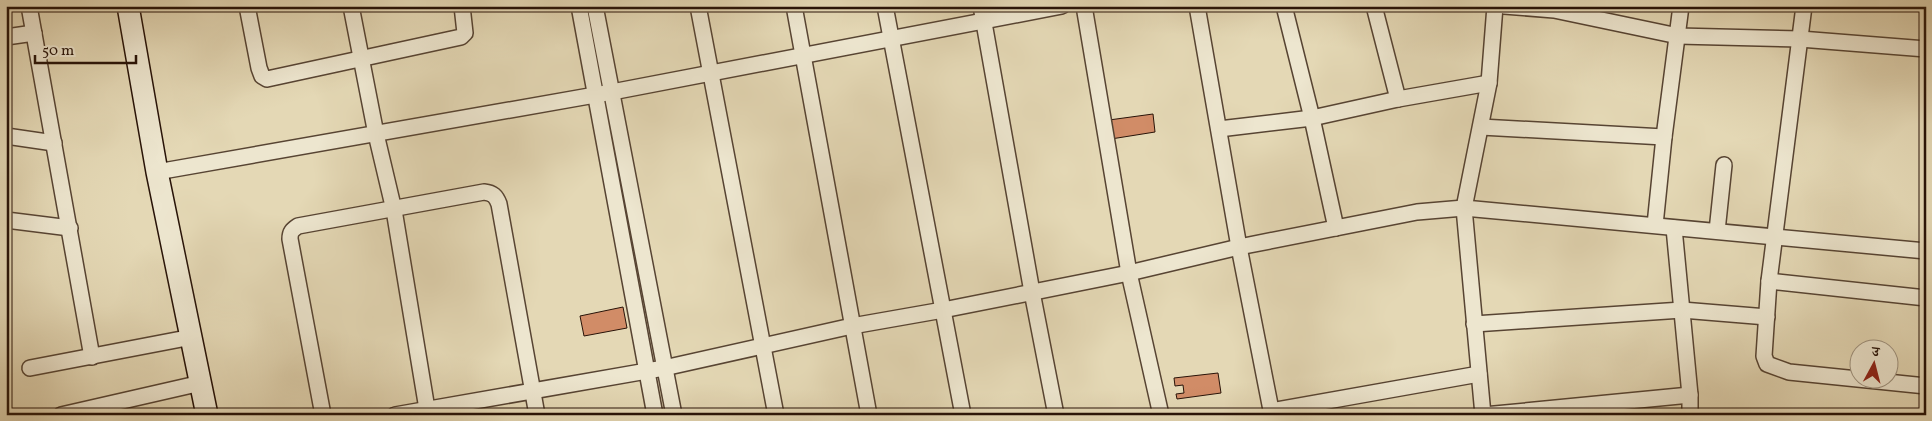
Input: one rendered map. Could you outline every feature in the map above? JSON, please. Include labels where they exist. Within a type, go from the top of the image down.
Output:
[{"type":"street","points":[[29,6],[92,356]]},
{"type":"street","points":[[128,6],[157,172],[207,415]]},
{"type":"street","points":[[247,6],[259,68],[262,76],[267,79],[461,37],[465,33],[466,27],[462,6]]},
{"type":"street","points":[[351,6],[376,134],[394,210],[427,411]]},
{"type":"street","points":[[578,6],[655,415]]},
{"type":"street","points":[[596,6],[674,415]]},
{"type":"street","points":[[698,6],[776,415]]},
{"type":"street","points":[[794,6],[869,415]]},
{"type":"street","points":[[885,6],[963,415]]},
{"type":"street","points":[[157,172],[612,92],[892,39],[982,14],[1062,6]]},
{"type":"street","points":[[1084,6],[1129,273],[1161,415]]},
{"type":"street","points":[[1197,6],[1239,247],[1271,413],[1478,374]]},
{"type":"street","points":[[1284,6],[1312,118],[1336,228]]},
{"type":"street","points":[[1374,6],[1398,99]]},
{"type":"street","points":[[1495,6],[1489,83],[1464,208],[1478,374],[1484,415],[1690,395]]},
{"type":"street","points":[[1504,6],[1554,8],[1678,36],[1800,39],[1926,49]]},
{"type":"street","points":[[1655,225],[1681,6]]},
{"type":"street","points":[[1804,6],[1769,281],[1764,356],[1767,364],[1789,372],[1926,386]]},
{"type":"street","points":[[982,14],[1056,415]]},
{"type":"street","points":[[6,37],[34,33]]},
{"type":"street","points":[[1219,129],[1312,118],[1398,99],[1489,83]]},
{"type":"street","points":[[1481,127],[1664,137]]},
{"type":"street","points":[[6,136],[54,143]]},
{"type":"street","points":[[1717,231],[1724,165]]},
{"type":"street","points":[[323,415],[290,233],[298,226],[394,210],[484,192],[496,196],[499,204],[537,415]]},
{"type":"street","points":[[395,415],[646,372],[852,326],[1129,273],[1239,247],[1417,212],[1464,208],[1926,251]]},
{"type":"street","points":[[6,220],[70,228]]},
{"type":"street","points":[[1674,228],[1690,395],[1690,415]]},
{"type":"street","points":[[1769,281],[1926,298]]},
{"type":"street","points":[[1474,324],[1682,310],[1767,317]]},
{"type":"street","points":[[30,368],[192,338]]},
{"type":"street","points":[[61,415],[201,383]]},
{"type":"building","points":[[1153,114],[1155,132],[1111,139],[1109,120]]},
{"type":"building","points":[[623,307],[627,328],[584,336],[580,316]]},
{"type":"building","points":[[1218,373],[1221,393],[1177,399],[1176,394],[1184,393],[1183,385],[1175,386],[1174,378]]}]
